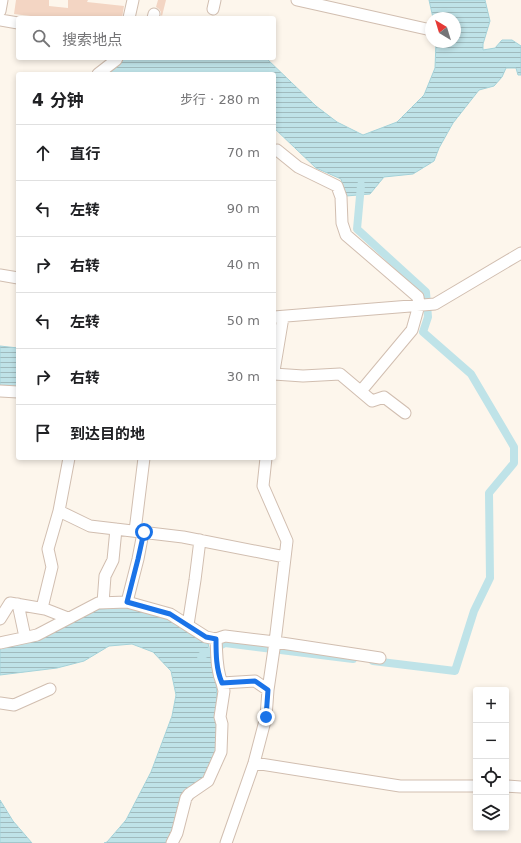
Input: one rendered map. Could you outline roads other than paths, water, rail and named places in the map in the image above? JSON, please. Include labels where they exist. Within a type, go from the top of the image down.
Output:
[{"type":"street","points":[[0,11],[2,0]]},
{"type":"street","points":[[129,16],[133,0]]},
{"type":"street","points":[[297,0],[425,29]]},
{"type":"street","points":[[0,20],[16,23]]},
{"type":"street","points":[[101,72],[117,60]]},
{"type":"street","points":[[276,150],[298,167],[337,186],[342,197],[342,223],[346,235],[418,297],[420,306],[412,330],[361,391]]},
{"type":"street","points":[[276,344],[278,317],[435,304],[521,253]]},
{"type":"street","points":[[0,274],[16,278]]},
{"type":"street","points":[[276,372],[303,376],[340,374],[372,401],[384,397],[405,413]]},
{"type":"street","points":[[0,392],[16,392]]},
{"type":"street","points":[[42,608],[52,567],[48,549],[59,512],[69,460]]},
{"type":"street","points":[[127,602],[138,559],[144,460]]},
{"type":"street","points":[[226,843],[254,763],[266,717],[268,690],[287,541],[263,486],[266,460]]},
{"type":"street","points":[[59,512],[90,526],[183,537],[285,557]]},
{"type":"street","points":[[103,603],[105,576],[113,560],[116,529]]},
{"type":"street","points":[[188,625],[200,540]]},
{"type":"street","points":[[0,643],[37,635],[98,603],[127,602],[170,614],[206,637],[216,639],[225,636],[275,642],[380,658]]},
{"type":"street","points":[[0,619],[10,603],[42,608],[68,618]]},
{"type":"street","points":[[18,604],[25,637]]},
{"type":"street","points":[[172,843],[186,798],[189,794],[208,781],[222,752],[222,724],[220,717],[224,691],[217,665],[216,639]]},
{"type":"street","points":[[222,683],[255,681],[268,690]]},
{"type":"street","points":[[0,703],[14,705],[50,689]]},
{"type":"street","points":[[254,763],[400,786],[473,786]]},
{"type":"street","points":[[509,786],[521,787]]},
{"type":"water","points":[[429,0],[485,0],[490,21],[483,44],[483,50],[495,48],[502,40],[512,40],[521,46],[521,75],[518,75],[516,68],[506,68],[502,77],[494,86],[479,90],[453,123],[439,148],[434,161],[413,174],[384,177],[370,194],[346,196],[341,179],[316,168],[276,130],[276,72],[106,72],[111,68],[119,65],[123,60],[268,60],[316,106],[337,122],[363,135],[397,122],[424,95],[435,68],[436,48],[461,48],[461,12],[432,12]]},
{"type":"water","points":[[0,346],[16,348],[16,390],[0,390]]},
{"type":"water","points":[[124,607],[169,617],[208,643],[216,679],[218,719],[217,753],[207,777],[184,796],[168,843],[104,843],[107,842],[126,820],[151,772],[172,716],[176,695],[171,671],[153,652],[132,644],[109,646],[84,661],[57,668],[0,675],[0,646],[90,610]]},
{"type":"water","points":[[0,800],[13,821],[32,843],[0,843]]},
{"type":"waterway","points":[[361,185],[357,229],[426,292],[428,317],[423,332],[471,374],[514,447],[514,463],[489,493],[490,578],[474,611],[455,671],[373,661]]},
{"type":"waterway","points":[[201,656],[225,643],[353,659]]}]
